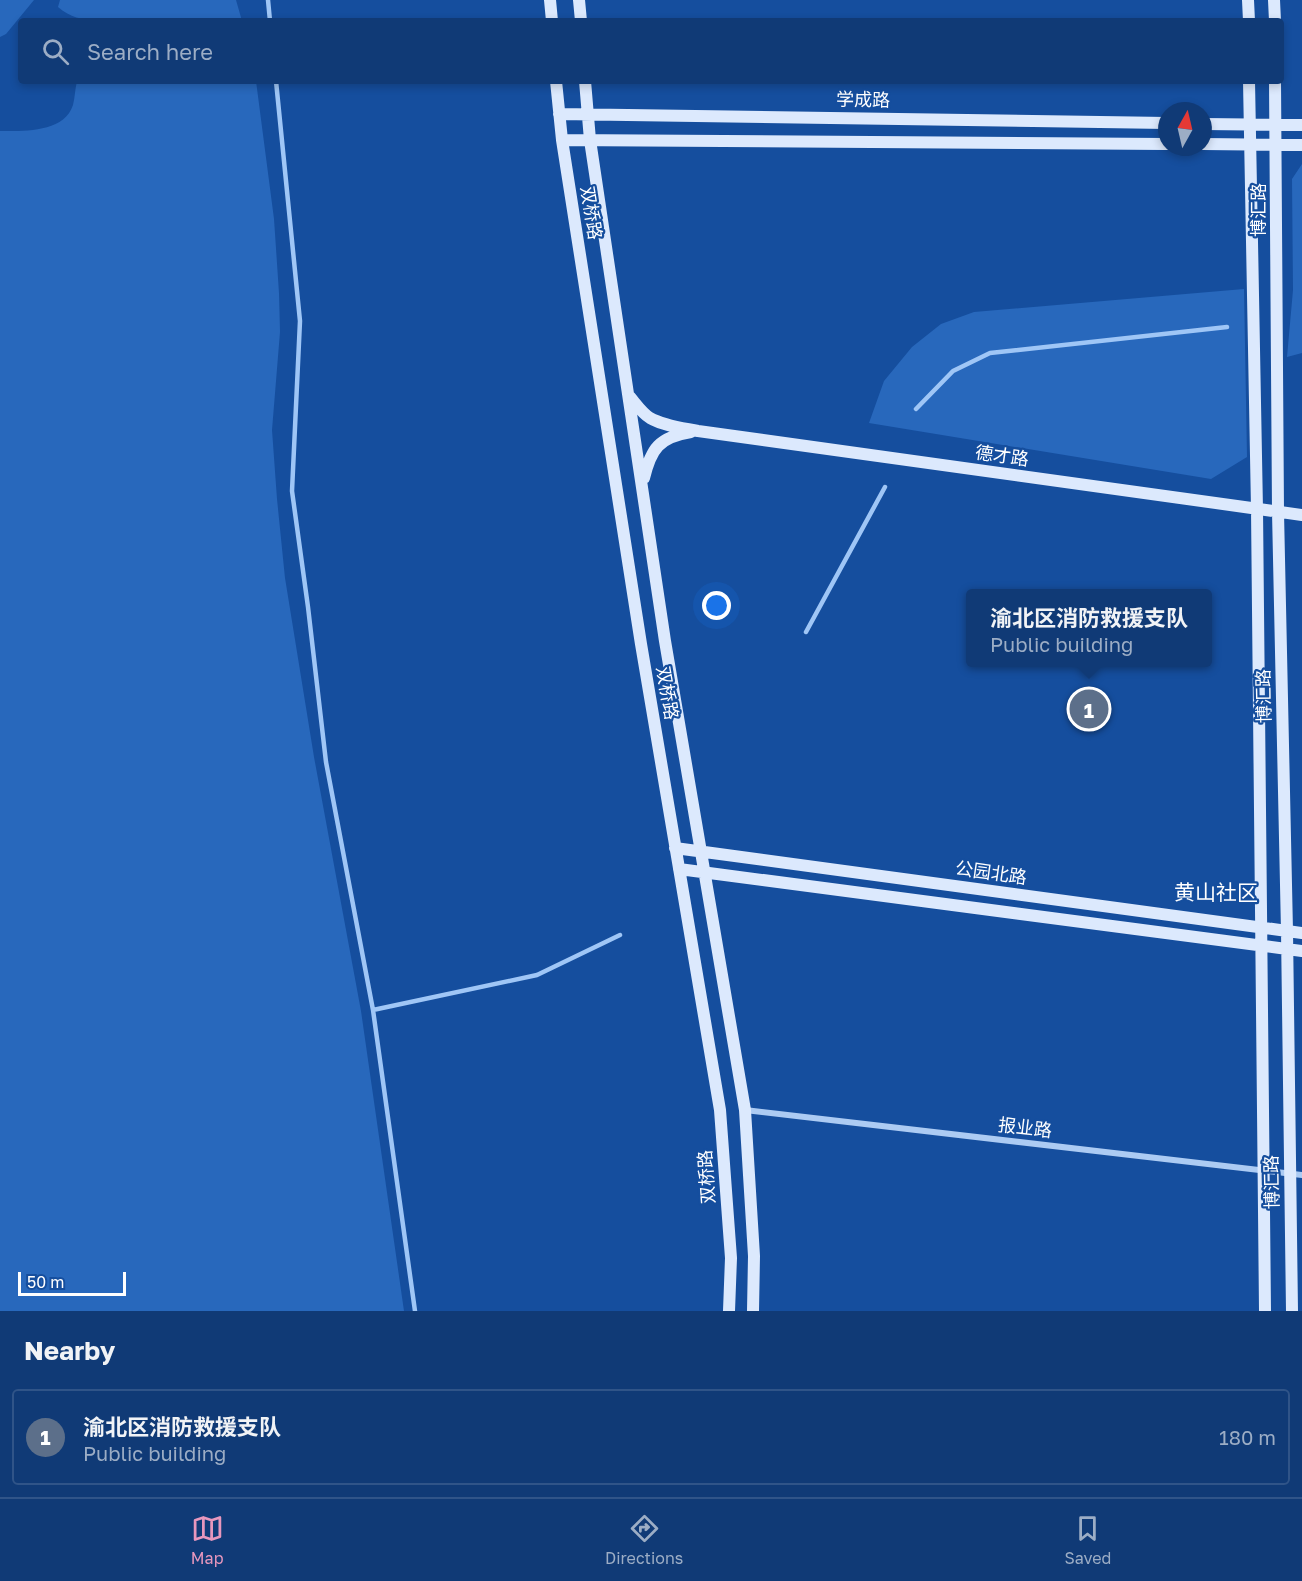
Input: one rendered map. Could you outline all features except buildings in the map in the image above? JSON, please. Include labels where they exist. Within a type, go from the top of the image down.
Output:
[{"type":"main road","points":[[550,0],[552,18]]},
{"type":"main road","points":[[579,0],[581,18]]},
{"type":"main road","points":[[1248,0],[1249,18]]},
{"type":"main road","points":[[1274,0],[1275,18]]},
{"type":"main road","name":"双桥路","points":[[556,84],[562,140],[641,644],[720,1110],[731,1258],[729,1311]]},
{"type":"main road","name":"双桥路","points":[[585,84],[590,140],[665,641],[745,1110],[754,1256],[753,1311]]},
{"type":"main road","name":"博汇路","points":[[1249,84],[1257,509],[1265,1311]]},
{"type":"main road","name":"博汇路","points":[[1275,84],[1278,512],[1287,949],[1296,1174],[1292,1311]]},
{"type":"main road","name":"学成路","points":[[559,114],[1158,123]]},
{"type":"main road","points":[[1212,124],[1302,125]]},
{"type":"main road","points":[[562,140],[1158,144]]},
{"type":"main road","points":[[1212,144],[1302,145]]},
{"type":"main road","name":"德才路","points":[[629,395],[641,411],[650,418],[698,431],[1302,515]]},
{"type":"main road","name":"德才路","points":[[642,484],[651,454],[658,445],[677,434],[698,431]]},
{"type":"main road","name":"公园北路","points":[[675,848],[1302,933]]},
{"type":"main road","name":"公园北路","points":[[679,869],[1302,951]]},
{"type":"street","name":"报业路","points":[[745,1110],[1296,1174]]},
{"type":"shaded area","points":[[0,0],[34,0],[6,34],[0,37]]},
{"type":"shaded area","points":[[60,0],[236,0],[241,18],[78,18],[58,7]]},
{"type":"shaded area","points":[[76,84],[256,84],[274,219],[279,293],[280,332],[272,430],[285,578],[314,757],[361,1011],[404,1311],[0,1311],[0,131],[31,130],[52,126],[68,114],[73,105]]},
{"type":"shaded area","points":[[1302,164],[1302,353],[1287,357],[1293,290],[1292,179]]},
{"type":"shaded area","points":[[1244,289],[1247,457],[1211,479],[869,423],[884,381],[912,347],[941,324],[974,312]]},
{"type":"waterway","points":[[268,0],[270,18]]},
{"type":"waterway","points":[[276,84],[300,321],[292,491],[326,762],[373,1010],[415,1311]]},
{"type":"waterway","points":[[916,409],[953,371],[990,353],[1227,327]]},
{"type":"waterway","points":[[806,632],[885,487]]},
{"type":"waterway","points":[[373,1010],[537,975],[620,935]]},
{"type":"place","name":"渝北区消防救援支队","points":[[1089,709]]},
{"type":"district","name":"黄山社区","points":[[1216,893]]}]
